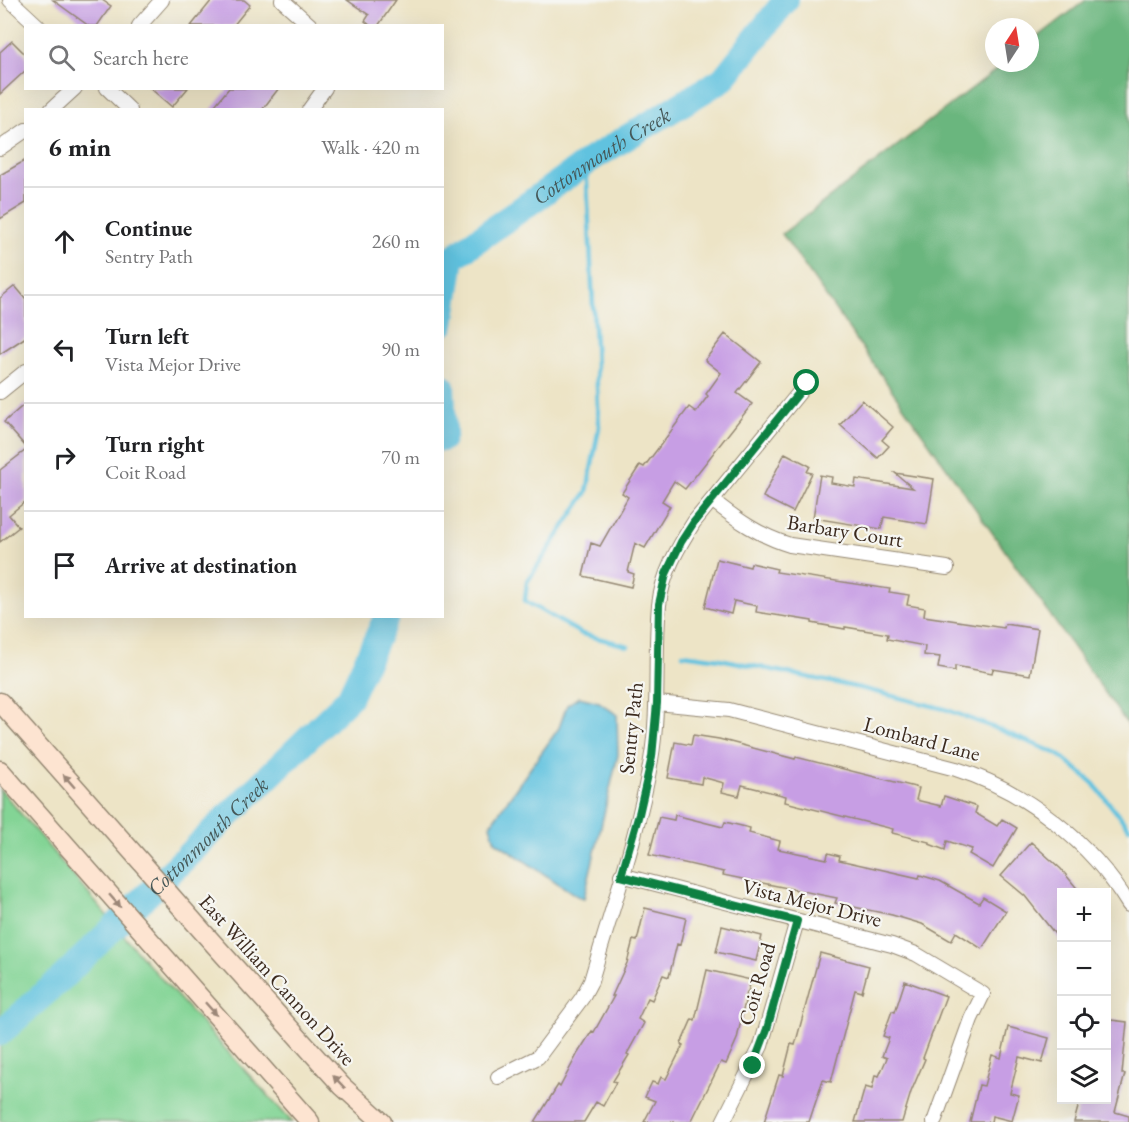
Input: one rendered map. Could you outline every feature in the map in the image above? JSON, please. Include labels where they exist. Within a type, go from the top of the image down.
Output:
[{"type":"street","points":[[10,0],[36,24]]},
{"type":"street","points":[[141,24],[162,0]]},
{"type":"street","points":[[282,0],[309,24]]},
{"type":"street","points":[[53,108],[73,90]]},
{"type":"street","points":[[109,90],[128,108]]},
{"type":"street","points":[[310,108],[324,90]]},
{"type":"street","points":[[0,148],[24,131]]},
{"type":"street","points":[[0,392],[24,373]]},
{"type":"street","name":"Sentry Path","points":[[498,1077],[538,1056],[582,998],[591,981],[649,771],[657,703],[659,604],[666,574],[681,542],[712,500],[807,383]]},
{"type":"street","name":"Barbary Court","points":[[712,500],[745,526],[771,540],[790,545],[947,568]]},
{"type":"street","name":"East William Cannon Drive","points":[[0,702],[342,1086],[382,1122]]},
{"type":"street","name":"Lombard Lane","points":[[657,703],[729,710],[983,778],[1019,796],[1051,818],[1096,861],[1129,905]]},
{"type":"street","points":[[0,770],[310,1122]]},
{"type":"street","name":"Vista Mejor Drive","points":[[621,876],[892,945],[916,954],[983,994],[971,1019],[934,1122]]},
{"type":"street","name":"Coit Road","points":[[723,1122],[761,1046],[797,921]]},
{"type":"green space","points":[[1086,0],[1129,0],[1129,727],[782,234],[993,72],[1039,72],[1039,36]]},
{"type":"green space","points":[[0,789],[147,963],[292,1122],[0,1122]]},
{"type":"water","points":[[579,697],[599,702],[617,715],[618,755],[584,898],[577,896],[495,841],[490,825],[559,728],[567,705]]},
{"type":"building","points":[[53,0],[102,0],[111,6],[98,24],[86,24]]},
{"type":"building","points":[[212,0],[244,0],[250,5],[235,24],[193,24]]},
{"type":"building","points":[[347,0],[396,0],[379,24],[369,24],[365,21],[369,15]]},
{"type":"building","points":[[12,41],[24,53],[24,72],[0,94],[0,52]]},
{"type":"building","points":[[152,90],[186,90],[172,107]]},
{"type":"building","points":[[227,90],[277,90],[264,108],[213,108]]},
{"type":"building","points":[[24,161],[24,204],[0,219],[0,175]]},
{"type":"building","points":[[15,286],[24,297],[24,338],[0,354],[0,298]]},
{"type":"building","points":[[725,334],[761,362],[737,393],[752,404],[685,489],[674,481],[662,501],[670,506],[645,548],[635,543],[628,572],[634,574],[631,587],[583,576],[591,543],[600,546],[628,497],[622,493],[640,465],[644,467],[689,407],[696,412],[708,396],[706,394],[721,373],[705,360]]},
{"type":"building","points":[[862,400],[893,427],[882,440],[889,446],[878,458],[840,425]]},
{"type":"building","points":[[24,405],[24,445],[4,422]]},
{"type":"building","points":[[24,452],[24,503],[9,515],[19,527],[0,542],[0,470]]},
{"type":"building","points":[[785,453],[810,466],[807,472],[812,473],[793,512],[763,497]]},
{"type":"building","points":[[895,473],[934,479],[927,524],[884,517],[881,529],[813,518],[820,475],[832,477],[831,483],[855,487],[856,479],[913,488]]},
{"type":"building","points":[[717,559],[750,567],[751,563],[777,569],[776,572],[890,589],[889,592],[909,595],[907,605],[925,608],[924,616],[1004,628],[1005,624],[1038,629],[1030,675],[993,669],[992,673],[955,666],[955,671],[938,668],[940,657],[924,655],[925,646],[887,639],[888,634],[845,627],[845,629],[756,612],[757,606],[734,601],[731,614],[705,607]]},
{"type":"building","points":[[693,735],[719,739],[795,759],[796,757],[919,788],[916,800],[941,806],[944,796],[977,807],[975,813],[997,826],[1002,819],[1017,828],[993,868],[969,854],[972,849],[947,841],[945,850],[929,842],[892,833],[893,829],[785,802],[786,796],[742,785],[739,796],[722,792],[724,783],[702,777],[701,784],[668,778],[675,742],[691,745]]},
{"type":"building","points":[[675,815],[723,827],[725,822],[750,828],[749,833],[780,841],[778,849],[827,859],[828,853],[840,856],[839,860],[919,878],[920,875],[940,881],[979,903],[983,897],[1006,911],[982,949],[956,932],[951,941],[922,924],[835,903],[837,898],[723,875],[724,872],[649,855],[659,817],[674,820]]},
{"type":"building","points":[[1031,842],[1061,869],[1077,888],[1057,888],[1057,937],[1025,896],[1001,876]]},
{"type":"building","points":[[645,908],[686,918],[669,977],[663,975],[652,1000],[648,998],[638,1019],[644,1023],[627,1054],[629,1055],[613,1081],[616,1082],[603,1106],[596,1102],[584,1122],[535,1122],[558,1085],[560,1087],[578,1053],[592,1031],[594,1032],[614,996],[612,996],[627,963],[633,940],[637,941]]},
{"type":"building","points":[[722,926],[762,936],[756,961],[716,952]]},
{"type":"building","points":[[820,953],[869,966],[862,992],[855,990],[831,1082],[823,1080],[809,1122],[764,1122],[779,1075],[783,1076],[791,1044],[795,1045]]},
{"type":"building","points":[[707,970],[751,980],[737,1039],[726,1064],[721,1062],[691,1122],[644,1122],[655,1101],[645,1097],[652,1082],[658,1084],[661,1077],[666,1079],[683,1045],[681,1044],[692,1019],[695,1020]]},
{"type":"building","points":[[905,981],[946,996],[923,1058],[925,1059],[911,1092],[902,1122],[855,1122],[865,1087],[872,1089],[875,1075],[879,1076],[887,1058],[882,1056],[889,1038],[883,1036],[892,1011],[895,1012]]},
{"type":"building","points":[[1111,1020],[1127,1022],[1122,1074],[1125,1074],[1115,1112],[1129,1116],[1129,1122],[1074,1122],[1079,1104],[1111,1104]]},
{"type":"building","points":[[1008,1027],[1049,1038],[1042,1063],[1019,1057],[1010,1093],[1019,1095],[1012,1121],[992,1116],[991,1122],[970,1122],[979,1085],[984,1086],[992,1055],[1001,1058]]},
{"type":"waterway","name":"Cottonmouth Creek","points":[[444,311],[452,258],[593,158],[723,79],[786,0]]},
{"type":"waterway","points":[[586,162],[599,427],[587,492],[527,582],[525,601],[582,634],[628,646]]},
{"type":"waterway","name":"Cottonmouth Creek","points":[[0,1033],[61,979],[349,698],[386,618]]},
{"type":"waterway","points":[[683,654],[720,659],[860,688],[945,709],[1000,730],[1058,754],[1093,783],[1129,828]]},
{"type":"route","points":[[753,1066],[767,1029],[797,921],[621,876],[652,757],[657,703],[659,604],[666,574],[681,542],[694,522],[807,383]]}]
